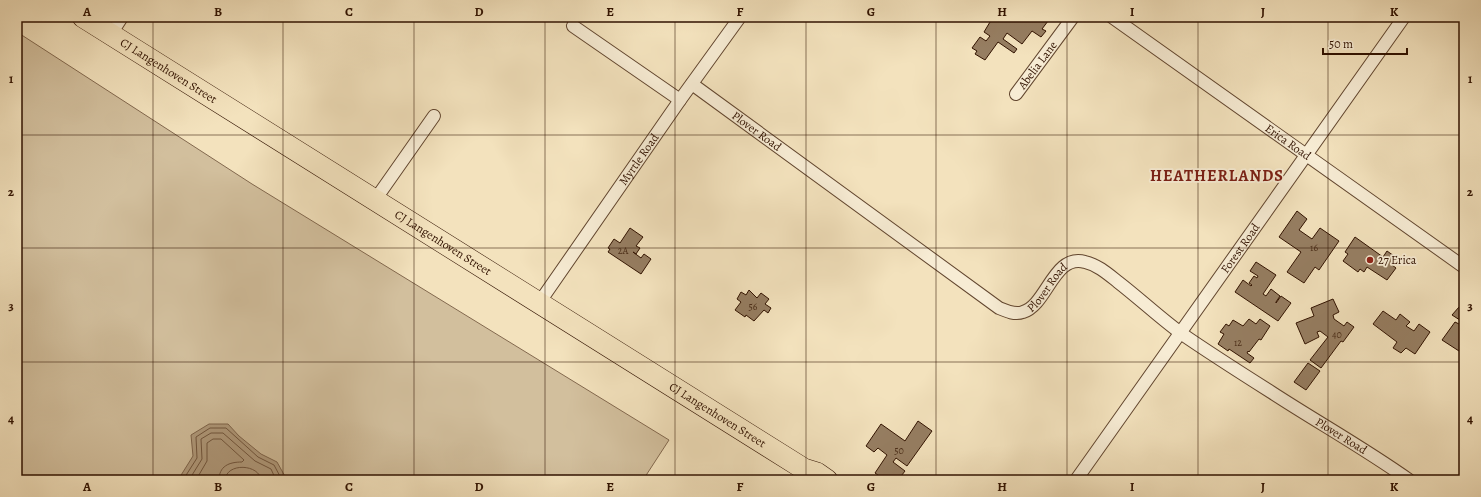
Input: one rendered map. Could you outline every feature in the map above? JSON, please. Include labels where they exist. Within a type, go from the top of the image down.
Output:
[{"type":"highway","name":"CJ Langenhoven Street","points":[[83,17],[539,303],[809,475],[817,473],[828,480]]},
{"type":"street","points":[[111,34],[122,17]]},
{"type":"street","name":"Myrtle Road","points":[[539,303],[680,100],[740,17]]},
{"type":"street","name":"Abelia Lane","points":[[1016,94],[1072,17]]},
{"type":"street","name":"Erica Road","points":[[1112,17],[1464,267]]},
{"type":"street","name":"Forest Road","points":[[1076,480],[1404,17]]},
{"type":"street","points":[[573,26],[680,100]]},
{"type":"street","name":"Plover Road","points":[[692,84],[999,308],[1013,313],[1022,312],[1029,309],[1061,269],[1075,261],[1082,261],[1091,264],[1101,269],[1180,332],[1271,392],[1354,443],[1409,480]]},
{"type":"street","points":[[375,200],[434,116]]},
{"type":"shaded area","points":[[17,32],[252,184],[669,440],[643,480],[17,480]]},
{"type":"water","points":[[209,424],[228,424],[239,436],[261,454],[277,462],[287,480],[255,480],[251,478],[235,477],[232,480],[178,480],[193,456],[191,435]]},
{"type":"building","points":[[993,17],[1008,17],[1011,19],[1013,17],[1051,17],[1042,29],[1046,31],[1041,37],[1032,31],[1022,44],[1007,33],[1003,39],[1017,49],[1014,53],[998,42],[985,60],[975,54],[977,51],[972,48],[980,37],[986,41],[990,36],[984,32]]},
{"type":"building","points":[[1297,211],[1307,219],[1299,230],[1312,239],[1320,228],[1339,241],[1319,270],[1315,267],[1304,283],[1287,272],[1301,252],[1279,237]]},
{"type":"building","points":[[630,228],[643,237],[636,246],[640,248],[636,254],[633,252],[641,258],[644,254],[651,259],[641,274],[608,252],[610,249],[608,248],[614,239],[620,243]]},
{"type":"building","name":"27 Erica","points":[[1355,237],[1383,257],[1387,251],[1397,258],[1392,265],[1396,268],[1387,280],[1367,267],[1364,272],[1360,269],[1358,272],[1343,261],[1348,254],[1345,252]]},
{"type":"building","points":[[1256,262],[1276,275],[1263,294],[1266,296],[1271,289],[1280,296],[1276,303],[1281,296],[1291,303],[1278,321],[1235,292],[1243,280],[1251,286],[1252,285],[1249,283],[1254,276],[1257,278],[1258,276],[1250,271]]},
{"type":"building","points":[[749,290],[757,298],[761,293],[769,299],[765,304],[771,308],[768,313],[764,310],[754,321],[735,310],[741,302],[737,299],[741,292],[746,295]]},
{"type":"building","points":[[1333,299],[1339,312],[1333,315],[1334,319],[1344,326],[1347,322],[1354,327],[1343,342],[1341,341],[1321,368],[1310,360],[1328,337],[1320,331],[1317,332],[1319,337],[1305,344],[1296,323],[1314,316],[1311,308]]},
{"type":"building","points":[[1459,307],[1464,310],[1464,343],[1459,351],[1442,340],[1455,322],[1461,325],[1463,322],[1452,315]]},
{"type":"building","points":[[1383,311],[1396,320],[1400,314],[1410,322],[1406,326],[1414,331],[1419,324],[1430,332],[1415,354],[1406,348],[1401,353],[1393,348],[1397,342],[1373,324]]},
{"type":"building","points":[[1249,319],[1256,324],[1260,319],[1270,326],[1261,340],[1259,339],[1249,352],[1248,351],[1247,353],[1254,358],[1250,363],[1229,349],[1228,351],[1218,344],[1224,334],[1220,332],[1226,324],[1229,326],[1233,320],[1243,326]]},
{"type":"building","points":[[1308,363],[1320,371],[1306,390],[1294,382]]},
{"type":"building","points":[[918,421],[932,431],[907,466],[896,458],[893,462],[905,471],[898,480],[885,480],[875,473],[887,455],[878,448],[874,452],[866,446],[881,424],[905,441]]},
{"type":"place","name":"27 Erica","points":[[1370,260]]},
{"type":"district","name":"HEATHERLANDS","points":[[1217,176]]}]
